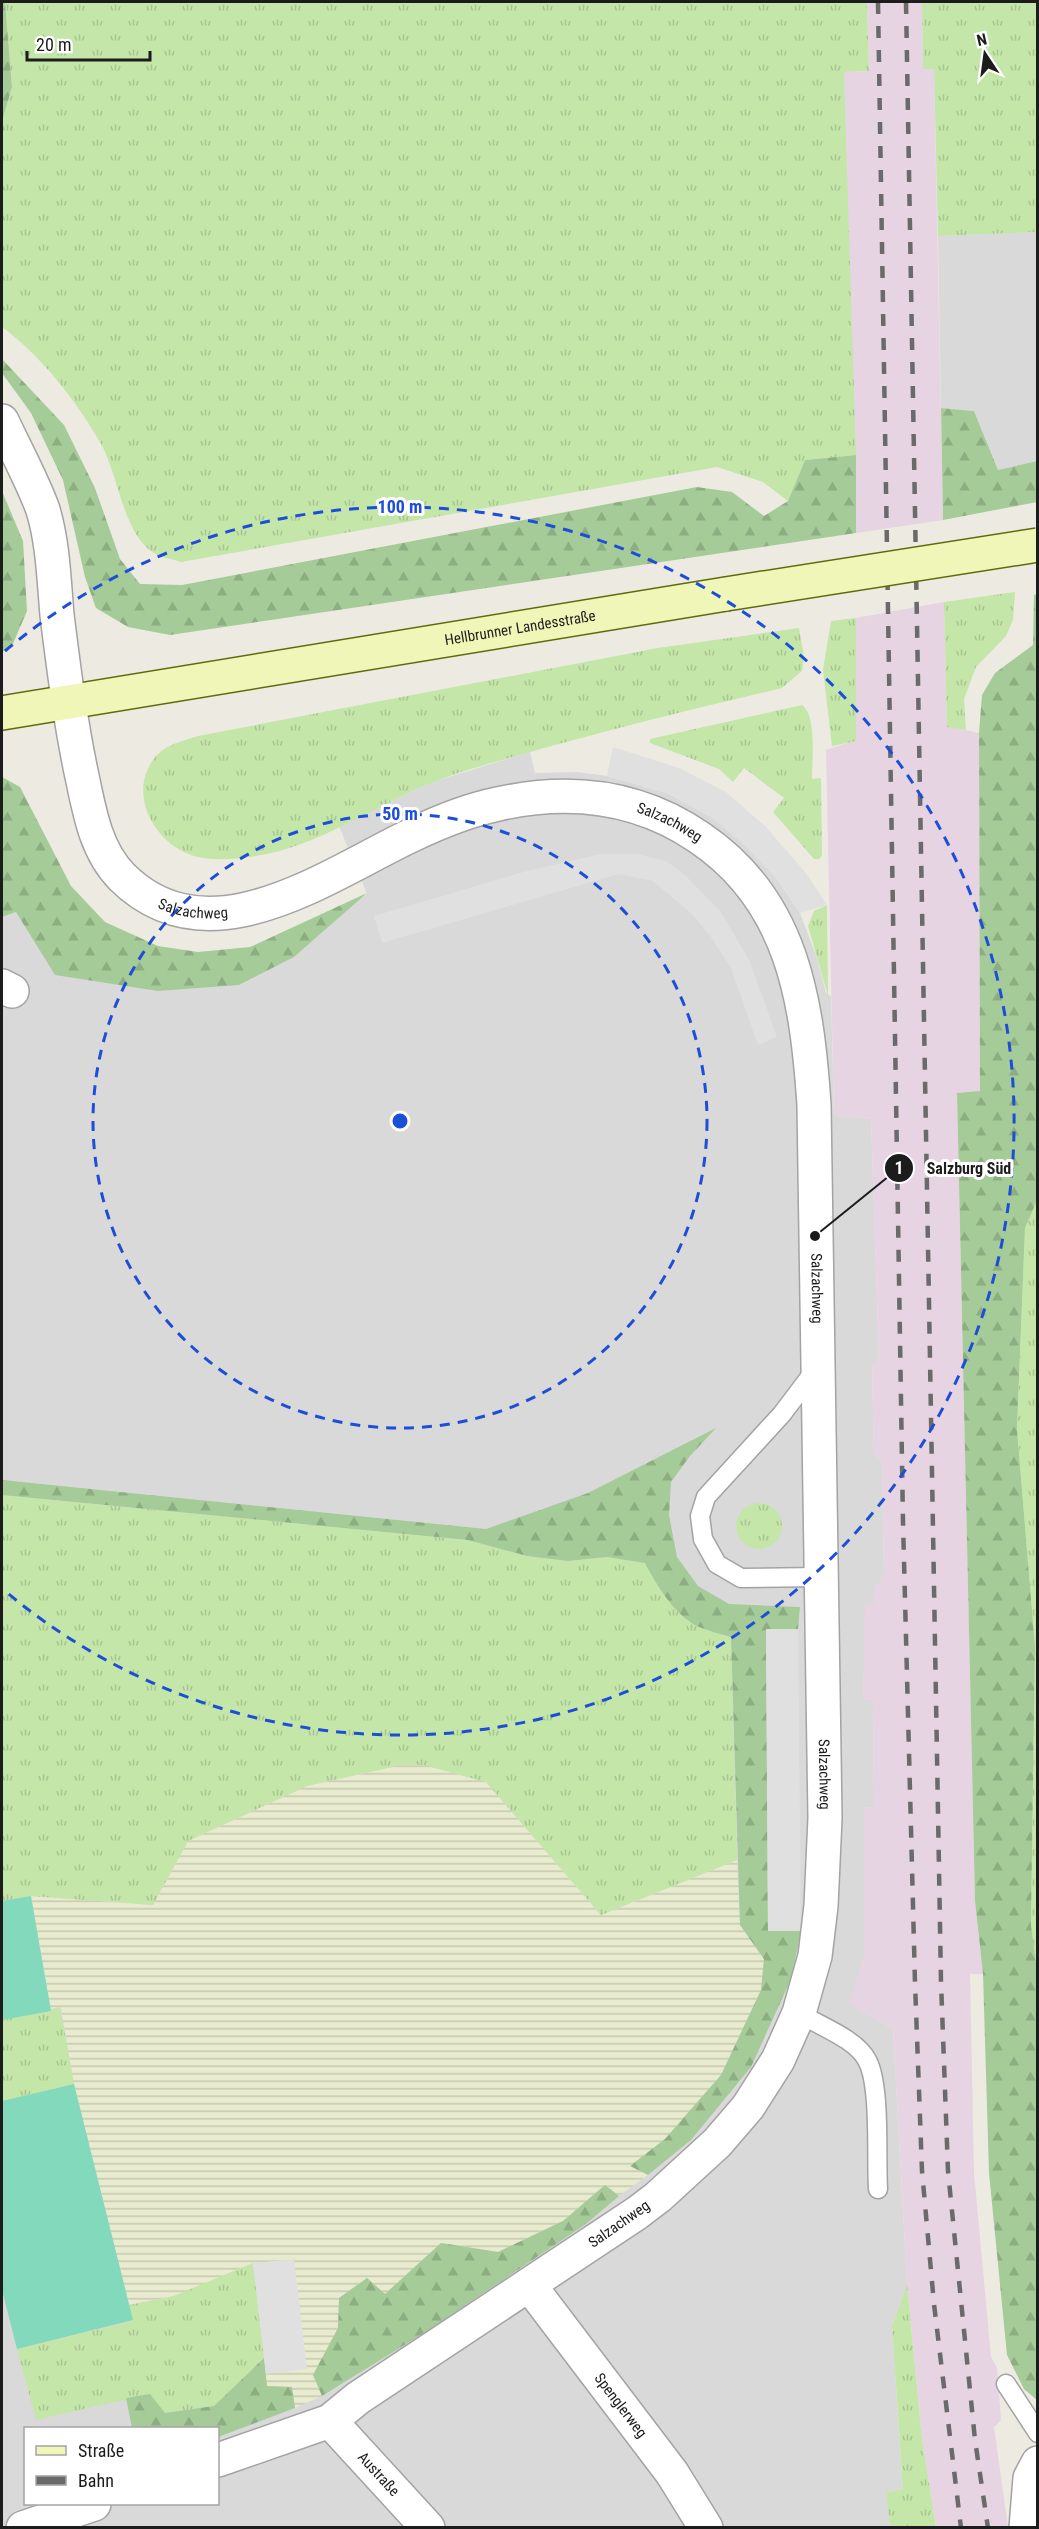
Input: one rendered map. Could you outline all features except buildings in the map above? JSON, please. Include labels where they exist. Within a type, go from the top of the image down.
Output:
[{"type":"main road","name":"Hellbrunner Landesstraße","points":[[2,713],[1038,545]]},
{"type":"street","name":"Salzachweg","points":[[2,421],[43,511],[50,546],[68,704],[88,807],[107,858],[122,877],[146,896],[186,911],[214,914],[246,910],[275,902],[451,819],[496,804],[551,795],[596,797],[640,807],[678,823],[711,846],[743,875],[765,904],[797,975],[808,1030],[814,1105],[825,1818],[821,1906],[815,1956],[799,2013],[778,2060],[748,2107],[717,2143],[658,2197],[530,2286],[358,2398],[330,2421],[219,2460]]},
{"type":"street","name":"Spenglerweg","points":[[530,2286],[672,2474],[706,2528]]},
{"type":"street","name":"Austraße","points":[[330,2421],[428,2528]]},
{"type":"street","points":[[1026,2528],[1030,2478],[1038,2463]]},
{"type":"street","points":[[23,2528],[91,2505]]},
{"type":"lane","points":[[817,1368],[782,1414],[706,1497],[700,1516],[703,1539],[717,1564],[741,1578],[821,1577]]},
{"type":"lane","points":[[799,2013],[852,2044],[867,2059],[873,2080],[878,2189]]},
{"type":"lane","points":[[1006,2384],[1038,2433]]},
{"type":"shaded area","points":[[867,2],[922,2],[923,69],[934,69],[943,520],[856,533],[844,72],[869,71]]},
{"type":"shaded area","points":[[1037,232],[1037,461],[998,470],[974,411],[941,408],[938,236]]},
{"type":"shaded area","points":[[944,602],[947,726],[979,733],[980,1092],[957,1093],[975,1901],[983,1974],[970,1974],[974,2173],[991,2357],[997,2368],[1001,2420],[994,2427],[1008,2527],[936,2527],[922,2439],[907,2284],[893,2029],[849,2004],[864,1957],[864,1808],[874,1807],[873,1700],[863,1700],[865,1604],[874,1603],[874,1590],[884,1576],[882,1463],[874,1454],[872,1366],[879,1358],[871,1119],[834,1115],[826,750],[856,740],[856,618]]},
{"type":"shaded area","points":[[613,747],[679,768],[726,792],[765,826],[806,873],[827,905],[800,913],[776,878],[745,845],[713,818],[667,793],[607,776]]},
{"type":"shaded area","points":[[530,752],[535,773],[577,772],[607,776],[667,793],[713,818],[745,845],[776,878],[800,913],[816,955],[826,993],[831,996],[834,1115],[871,1119],[879,1358],[872,1366],[874,1454],[882,1463],[884,1576],[874,1590],[874,1604],[866,1604],[863,1700],[873,1700],[874,1807],[864,1808],[864,1957],[850,2004],[893,2029],[907,2284],[892,2326],[903,2489],[886,2492],[890,2527],[2,2527],[2,917],[16,912],[239,985],[367,894],[339,826],[432,782]]},
{"type":"shaded area","points":[[601,854],[637,854],[666,861],[685,875],[721,912],[750,962],[777,1037],[758,1045],[731,968],[711,937],[693,915],[653,881],[619,874],[382,943],[374,916],[527,871]]},
{"type":"shaded area","points":[[766,1629],[798,1629],[801,1931],[768,1931]]},
{"type":"shaded area","points":[[294,2259],[307,2369],[266,2374],[253,2263]]},
{"type":"green space","points":[[2,2],[5,2],[12,87],[2,122]]},
{"type":"green space","points":[[5,2],[867,2],[869,71],[844,72],[856,455],[805,460],[788,501],[763,482],[717,467],[181,562],[157,555],[135,532],[106,455],[80,410],[44,365],[2,327],[2,122],[12,87]]},
{"type":"green space","points":[[922,2],[1037,2],[1037,232],[938,236],[934,69],[923,69]]},
{"type":"green space","points":[[2,359],[64,425],[95,488],[120,559],[140,584],[182,585],[697,487],[732,492],[764,516],[788,501],[805,460],[856,455],[856,533],[170,635],[128,627],[96,608],[85,577],[63,480],[31,413],[2,373]]},
{"type":"green space","points":[[941,408],[974,411],[998,470],[1037,461],[1037,502],[943,520]]},
{"type":"green space","points":[[2,491],[23,541],[27,611],[12,646],[2,652]]},
{"type":"green space","points":[[1015,592],[1013,620],[1006,636],[976,667],[964,699],[966,730],[947,727],[944,602]]},
{"type":"green space","points":[[1037,594],[1038,1198],[1025,1228],[1017,1429],[1035,1647],[1031,1925],[1038,1979],[1037,2400],[1024,2389],[1007,2355],[989,2173],[983,1974],[975,1901],[957,1093],[980,1091],[979,733],[982,695],[995,673],[1033,645],[1034,595]]},
{"type":"green space","points":[[856,618],[856,741],[832,746],[823,670],[831,621]]},
{"type":"green space","points":[[799,628],[804,657],[802,671],[782,688],[603,732],[459,773],[410,792],[323,835],[278,851],[234,859],[198,857],[169,842],[157,830],[144,801],[143,785],[148,770],[157,755],[171,745],[198,736],[658,648]]},
{"type":"green space","points":[[802,705],[807,711],[812,729],[812,779],[821,778],[822,856],[819,859],[814,859],[773,812],[784,798],[744,768],[733,782],[719,769],[650,743],[650,739]]},
{"type":"green space","points":[[2,777],[20,787],[71,886],[105,922],[158,946],[198,952],[250,947],[367,893],[294,957],[239,985],[158,991],[55,975],[16,912],[2,917]]},
{"type":"green space","points":[[827,905],[828,996],[808,926],[814,911]]},
{"type":"green space","points":[[1037,1198],[1037,1979],[1031,1925],[1035,1647],[1017,1429],[1025,1228]]},
{"type":"green space","points":[[716,1428],[690,1456],[671,1482],[669,1515],[677,1557],[698,1586],[729,1604],[800,1607],[798,1629],[766,1630],[768,1931],[801,1931],[791,1979],[751,2067],[691,2140],[648,2175],[630,2166],[665,2139],[721,2075],[761,1990],[764,1959],[740,1925],[731,1637],[699,1627],[682,1616],[661,1590],[645,1563],[607,1557],[568,1561],[527,1556],[468,1540],[2,1495],[2,1480],[486,1529],[588,1493]]},
{"type":"green space","points":[[2,1495],[468,1540],[527,1556],[568,1561],[607,1557],[645,1563],[661,1590],[682,1616],[699,1627],[731,1637],[737,1860],[601,1915],[486,1782],[424,1765],[401,1765],[307,1786],[188,1841],[153,1905],[31,1896],[2,1901]]},
{"type":"green space","points":[[759,1503],[775,1510],[782,1526],[775,1542],[759,1549],[743,1542],[736,1526],[743,1510]]},
{"type":"green space","points":[[401,1765],[424,1765],[486,1782],[601,1915],[737,1860],[740,1925],[764,1959],[761,1990],[721,2075],[665,2139],[631,2165],[648,2175],[619,2196],[605,2185],[563,2221],[498,2252],[441,2243],[385,2294],[367,2278],[339,2298],[338,2328],[313,2375],[322,2396],[295,2408],[292,2387],[267,2386],[253,2264],[174,2296],[129,2305],[74,2084],[61,2008],[51,2011],[31,1896],[153,1905],[188,1841],[307,1786]]},
{"type":"green space","points":[[31,1896],[51,2011],[2,2020],[2,1901]]},
{"type":"green space","points":[[60,2007],[74,2084],[2,2101],[2,2020]]},
{"type":"green space","points":[[74,2084],[133,2320],[17,2349],[2,2290],[2,2101]]},
{"type":"green space","points":[[605,2185],[619,2196],[586,2224],[427,2331],[322,2396],[313,2375],[338,2328],[339,2298],[367,2278],[385,2294],[441,2243],[498,2252],[563,2221]]},
{"type":"green space","points":[[253,2263],[264,2358],[214,2406],[164,2413],[150,2394],[36,2420],[17,2349],[132,2321],[129,2305],[174,2296]]},
{"type":"green space","points":[[907,2284],[922,2439],[936,2527],[890,2527],[886,2492],[903,2489],[892,2326]]},
{"type":"green space","points":[[264,2358],[267,2386],[292,2387],[295,2408],[219,2437],[219,2427],[132,2427],[126,2398],[150,2394],[165,2413],[214,2406]]},
{"type":"railway","points":[[878,2],[903,1522],[915,1983],[922,2171],[934,2304],[961,2528]]},
{"type":"railway","points":[[906,2],[941,1982],[948,2171],[975,2440],[988,2528]]},
{"type":"place","name":"Salzburg Süd","points":[[815,1236]]}]
